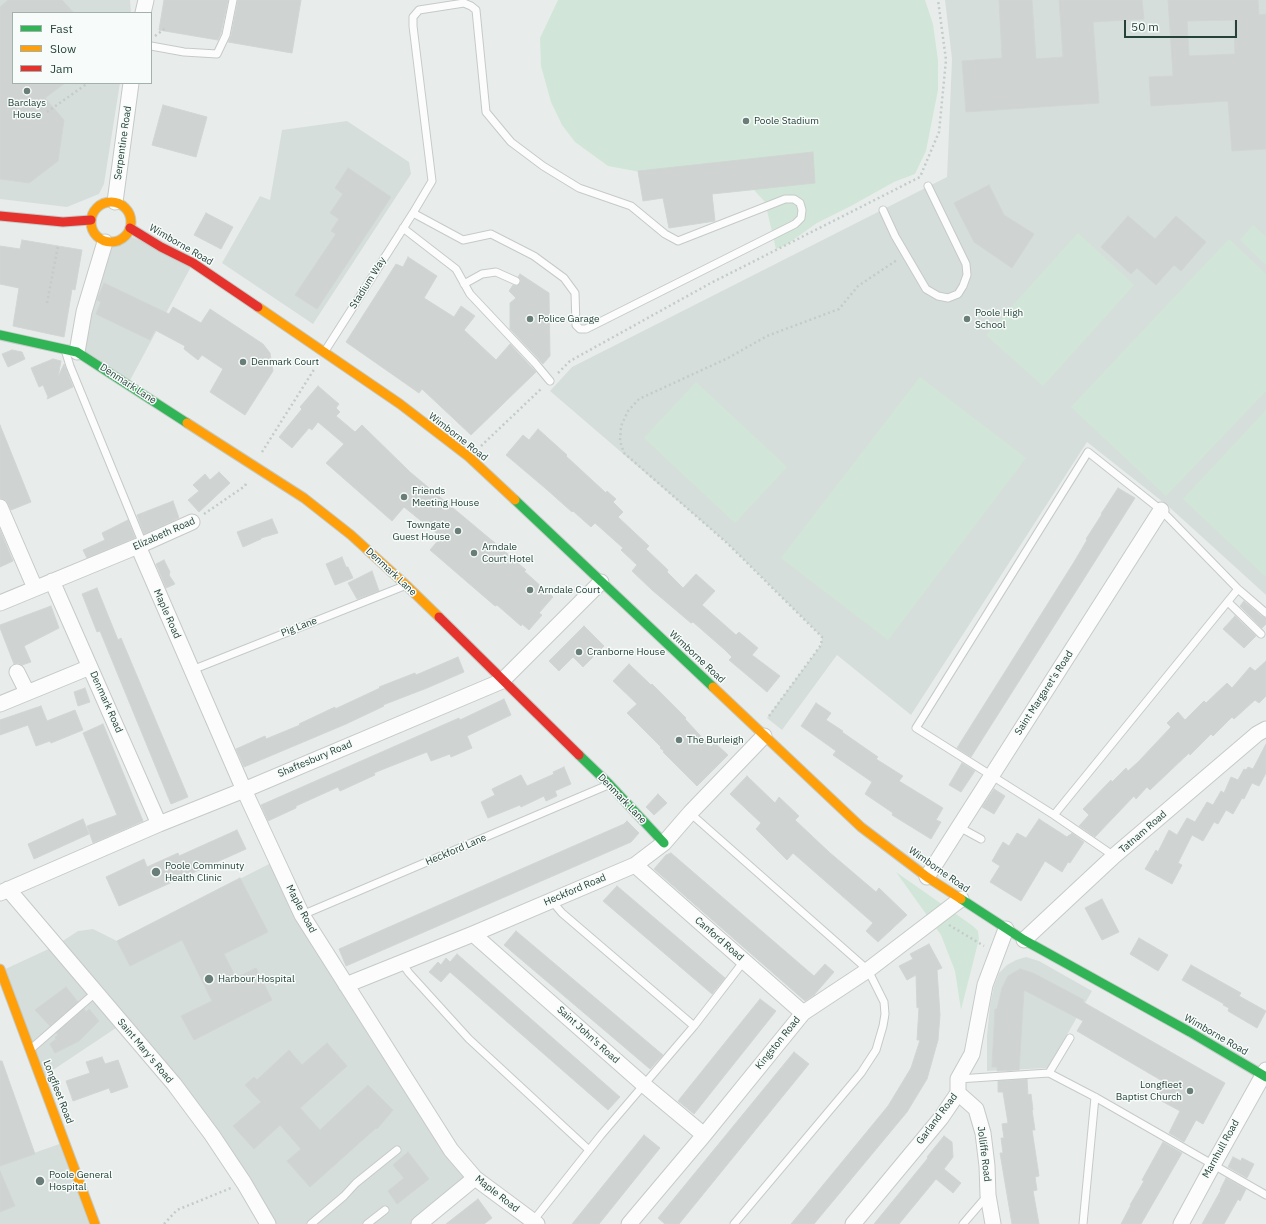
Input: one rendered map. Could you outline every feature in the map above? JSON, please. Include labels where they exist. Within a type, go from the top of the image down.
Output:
[{"type":"main road","points":[[107,202],[115,202],[121,205],[129,213],[131,220],[127,235],[120,241],[113,242],[105,242],[97,237],[92,228],[91,220],[93,213],[101,205],[107,202]]},
{"type":"main road","points":[[0,216],[63,222],[91,220]]},
{"type":"main road","name":"Wimborne Road","points":[[130,228],[161,247],[193,263],[400,404],[469,457],[861,827],[927,877],[1024,940],[1265,1074]]},
{"type":"main road","name":"Denmark Lane","points":[[0,335],[71,350],[304,498],[352,536],[406,585],[502,681],[609,784],[664,843]]},
{"type":"main road","name":"Longfleet Road","points":[[0,969],[95,1224]]},
{"type":"street","points":[[143,12],[146,0]]},
{"type":"street","name":"Serpentine Road","points":[[115,202],[131,84]]},
{"type":"street","points":[[71,350],[105,242]]},
{"type":"street","points":[[0,507],[34,588]]},
{"type":"street","name":"Saint Margaret's Road","points":[[927,877],[1161,510]]},
{"type":"street","name":"Elizabeth Road","points":[[0,603],[141,545],[192,522]]},
{"type":"street","name":"Maple Road","points":[[141,545],[192,670],[244,790],[302,915],[451,1150],[475,1178],[533,1223]]},
{"type":"street","name":"Denmark Road","points":[[52,581],[159,824]]},
{"type":"street","name":"Shaftesbury Road","points":[[4,891],[159,824],[244,790],[502,681],[601,582]]},
{"type":"street","points":[[0,704],[90,667]]},
{"type":"street","points":[[17,672],[27,692]]},
{"type":"street","name":"Tatnam Road","points":[[1024,940],[1114,856],[1257,734],[1266,729]]},
{"type":"street","name":"Heckford Road","points":[[346,985],[473,934],[635,865],[664,843],[761,733]]},
{"type":"street","name":"Canford Road","points":[[635,865],[802,1013]]},
{"type":"street","name":"Saint Mary's Road","points":[[4,891],[174,1084],[212,1135],[244,1183],[268,1224]]},
{"type":"street","name":"Kingston Road","points":[[629,1224],[704,1135],[802,1013],[868,970],[961,899]]},
{"type":"street","name":"Garland Road","points":[[853,1224],[941,1118],[958,1086],[972,1054],[985,985],[1006,929]]},
{"type":"street","name":"Saint John's Road","points":[[473,934],[644,1085],[704,1135]]},
{"type":"street","name":"Marnhull Road","points":[[1181,1224],[1265,1074]]},
{"type":"street","name":"Jolliffe Road","points":[[958,1086],[976,1109],[983,1133],[987,1166],[988,1195],[993,1224]]},
{"type":"street","points":[[419,1224],[475,1178]]},
{"type":"lane","points":[[152,46],[184,52],[217,54],[226,35],[233,0]]},
{"type":"lane","name":"Stadium Way","points":[[324,353],[432,181],[413,26],[413,17],[419,10],[464,3],[476,10],[486,112],[511,142],[543,166],[579,188],[630,206],[665,234],[678,241],[785,199],[794,198],[800,203],[802,210],[801,218],[795,224],[586,329],[580,329],[576,325],[575,293],[564,278],[534,256],[491,234],[463,240],[413,213]]},
{"type":"lane","points":[[883,210],[906,255],[926,289],[938,296],[948,298],[958,294],[967,275],[966,264],[928,186]]},
{"type":"lane","points":[[403,228],[456,269],[470,294],[550,381]]},
{"type":"lane","points":[[464,284],[482,274],[489,272],[496,272],[516,281]]},
{"type":"lane","points":[[71,350],[70,366],[141,545]]},
{"type":"lane","points":[[1114,856],[1054,815],[916,728],[1088,452],[1161,510],[1238,589],[1266,613]]},
{"type":"lane","name":"Pig Lane","points":[[192,670],[406,585]]},
{"type":"lane","points":[[1054,815],[1238,589]]},
{"type":"lane","points":[[1228,602],[1261,634]]},
{"type":"lane","name":"Heckford Lane","points":[[302,915],[609,784]]},
{"type":"lane","points":[[690,813],[868,970],[884,1002],[885,1014],[876,1050],[861,1073],[734,1224]]},
{"type":"lane","points":[[959,827],[981,840]]},
{"type":"lane","points":[[551,900],[562,913],[694,1026]]},
{"type":"lane","points":[[533,1223],[589,1150],[694,1026],[744,961]]},
{"type":"lane","points":[[402,963],[409,973],[469,1039],[589,1150]]},
{"type":"lane","points":[[30,1050],[95,993]]},
{"type":"lane","points":[[1049,1072],[1070,1038]]},
{"type":"lane","points":[[958,1086],[1049,1072],[1266,1195]]},
{"type":"lane","points":[[1083,1224],[1095,1097]]},
{"type":"lane","points":[[310,1224],[396,1150]]},
{"type":"lane","points":[[963,1224],[988,1195]]},
{"type":"lane","points":[[367,1224],[385,1210]]},
{"type":"path","points":[[152,37],[167,27]]},
{"type":"path","points":[[47,112],[87,84]]},
{"type":"path","points":[[48,303],[58,246]]},
{"type":"path","points":[[761,733],[821,645],[822,637],[728,543],[624,454],[620,441],[621,426],[628,411],[639,399],[728,358],[767,336],[839,309],[858,286],[885,267],[906,255]]},
{"type":"path","name":"Elizabeth Road","points":[[192,522],[245,486],[253,465],[324,353]]},
{"type":"path","points":[[936,918],[996,954]]},
{"type":"path","points":[[164,1224],[177,1210],[244,1183]]},
{"type":"shaded area","points":[[0,0],[130,0],[131,12],[12,12],[12,84],[120,84],[104,184],[99,194],[67,207],[0,199]]},
{"type":"shaded area","name":"Poole High School","points":[[945,0],[1266,0],[1266,595],[1168,506],[1087,442],[911,715],[837,655],[782,730],[767,718],[821,645],[822,637],[727,543],[550,391],[572,367],[947,177],[952,59]]},
{"type":"shaded area","points":[[347,121],[409,162],[411,174],[313,324],[222,263],[260,196],[270,200],[282,130]]},
{"type":"shaded area","points":[[127,235],[193,263],[128,384],[77,352],[105,242],[113,243],[119,241]]},
{"type":"shaded area","points":[[277,860],[340,975],[475,1178],[419,1224],[268,1224],[122,1024],[41,1078],[1,971],[55,946],[78,931],[93,929],[117,941]]},
{"type":"shaded area","points":[[1026,957],[1039,961],[1092,991],[1048,1068],[987,1071],[987,1036],[990,1005],[994,986],[999,973],[1007,965]]},
{"type":"shaded area","name":"Poole General Hospital","points":[[65,1142],[95,1224],[0,1224],[0,1165]]},
{"type":"green space","name":"Poole Stadium","points":[[558,0],[925,0],[933,24],[938,60],[938,90],[926,151],[915,174],[894,182],[817,223],[786,245],[776,249],[765,202],[754,190],[712,194],[715,221],[669,228],[663,198],[651,174],[608,166],[575,142],[562,125],[551,102],[541,66],[540,38]]},
{"type":"green space","points":[[1253,225],[1266,237],[1266,265],[1240,240]]},
{"type":"green space","points":[[1078,233],[1134,285],[1043,386],[986,335]]},
{"type":"green space","points":[[1229,239],[1266,274],[1266,391],[1166,496],[1071,407]]},
{"type":"green space","points":[[920,377],[1026,458],[888,640],[781,558]]},
{"type":"green space","points":[[696,382],[787,467],[735,523],[644,438]]},
{"type":"green space","points":[[1266,410],[1266,577],[1183,499]]},
{"type":"green space","points":[[896,872],[978,931],[979,939],[961,1010],[955,971],[941,935]]},
{"type":"building","name":"Barclays House","points":[[8,0],[62,0],[73,12],[12,12],[12,84],[64,84],[45,98],[64,120],[58,161],[29,183],[0,179],[0,7]]},
{"type":"building","points":[[164,0],[228,0],[221,33],[218,40],[159,30]]},
{"type":"building","points":[[238,0],[301,0],[292,53],[228,42],[231,36]]},
{"type":"building","points":[[999,0],[1032,0],[1036,59],[1063,57],[1059,0],[1142,0],[1144,19],[1093,22],[1099,103],[966,112],[962,61],[1002,58]]},
{"type":"building","points":[[1168,0],[1258,0],[1259,15],[1266,14],[1266,149],[1232,151],[1228,101],[1151,106],[1149,77],[1173,76]],"holes":[[[1234,20],[1235,54],[1189,56],[1187,21]]]},
{"type":"building","points":[[163,105],[207,117],[196,157],[152,145]]},
{"type":"building","points":[[813,152],[815,183],[712,194],[715,221],[669,228],[663,198],[643,201],[638,171]]},
{"type":"building","points":[[348,168],[391,197],[317,309],[295,295],[336,234],[331,231],[339,219],[330,213],[343,194],[335,188]]},
{"type":"building","points":[[989,185],[1004,215],[1034,234],[1012,268],[974,242],[954,203]]},
{"type":"building","points":[[206,213],[233,227],[221,249],[194,235]]},
{"type":"building","points":[[1128,216],[1155,239],[1176,216],[1206,242],[1181,271],[1174,265],[1156,285],[1137,268],[1131,274],[1101,247]]},
{"type":"building","points":[[22,240],[82,250],[75,290],[72,289],[64,337],[13,326],[19,288],[0,284],[0,246],[20,249]]},
{"type":"building","points":[[408,257],[437,276],[424,298],[454,317],[461,306],[475,316],[464,330],[496,360],[510,344],[536,372],[471,435],[422,389],[419,393],[346,342],[396,264],[403,267]]},
{"type":"building","name":"Police Garage","points":[[520,274],[549,293],[550,356],[543,364],[510,329],[510,303],[516,298],[509,291],[513,285],[517,286],[520,283],[521,280],[518,277]]},
{"type":"building","name":"Denmark Court","points":[[104,283],[169,314],[173,307],[201,323],[210,309],[263,344],[270,353],[273,371],[245,415],[210,392],[223,369],[202,355],[198,360],[184,349],[185,346],[155,330],[150,340],[96,314],[101,302],[97,300]]},
{"type":"building","points":[[12,350],[22,352],[25,359],[8,367],[2,354]]},
{"type":"building","points":[[53,359],[61,361],[58,377],[64,364],[73,387],[47,399],[48,397],[43,385],[39,387],[31,368]]},
{"type":"building","points":[[318,386],[339,404],[336,408],[340,412],[336,416],[355,432],[362,425],[410,472],[526,570],[524,571],[553,597],[539,613],[542,615],[529,630],[522,624],[521,626],[497,605],[495,606],[430,550],[441,537],[404,507],[392,521],[326,463],[344,444],[318,422],[312,430],[309,428],[292,448],[279,437],[302,409],[300,407]]},
{"type":"building","points":[[0,425],[31,502],[11,510],[6,500],[0,498]]},
{"type":"building","points":[[538,429],[606,493],[607,491],[616,499],[613,502],[623,512],[618,517],[649,546],[646,549],[668,570],[667,572],[683,588],[696,574],[715,591],[702,605],[736,635],[739,632],[758,648],[752,655],[780,676],[767,692],[729,660],[732,657],[725,650],[693,622],[691,623],[652,590],[632,571],[637,565],[621,550],[623,548],[595,523],[591,527],[573,511],[572,512],[506,455],[523,435],[529,440]]},
{"type":"building","points":[[219,472],[230,483],[199,512],[188,500],[199,491],[193,485],[205,474],[210,480]]},
{"type":"building","points":[[1118,488],[1135,498],[971,757],[957,748],[1074,562],[1087,540],[1086,539]]},
{"type":"building","points":[[173,501],[179,518],[144,534],[137,515]]},
{"type":"building","points":[[272,519],[278,533],[261,538],[243,547],[237,532]]},
{"type":"building","points":[[128,520],[135,538],[87,558],[83,550],[105,540],[102,533]]},
{"type":"building","points":[[0,530],[13,561],[0,567]]},
{"type":"building","points":[[342,557],[353,578],[335,585],[326,564]]},
{"type":"building","points":[[164,560],[170,572],[169,575],[175,584],[166,588],[156,564]]},
{"type":"building","points":[[372,571],[379,591],[357,599],[348,583]]},
{"type":"building","points":[[97,588],[118,640],[121,638],[188,797],[171,804],[100,631],[97,632],[82,594]]},
{"type":"building","points":[[1244,601],[1266,618],[1266,624],[1262,628],[1240,606]]},
{"type":"building","points":[[51,606],[59,628],[24,646],[31,662],[22,665],[18,663],[14,664],[0,625]]},
{"type":"building","points":[[1235,616],[1256,636],[1244,648],[1223,629]]},
{"type":"building","name":"Cranborne House","points":[[584,626],[604,646],[583,667],[573,657],[559,671],[549,661]]},
{"type":"building","points":[[458,657],[464,672],[383,705],[384,706],[346,724],[244,767],[236,749],[265,736],[266,739],[300,725],[299,724],[335,707],[335,709],[380,688],[379,687],[415,673],[416,675]]},
{"type":"building","points":[[1266,661],[1266,696],[1259,703],[1255,700],[1234,719],[1232,717],[1213,736],[1211,734],[1190,755],[1189,753],[1150,790],[1147,787],[1136,799],[1134,796],[1095,837],[1079,826],[1089,815],[1083,809],[1111,780],[1112,782],[1126,768],[1128,771],[1138,762],[1171,727],[1167,723],[1178,712],[1185,720],[1204,701],[1206,703],[1227,683],[1232,688],[1250,667],[1255,671]]},
{"type":"building","points":[[629,664],[651,685],[652,684],[686,718],[685,719],[711,747],[715,743],[728,755],[697,786],[627,713],[637,704],[613,681]]},
{"type":"building","points":[[85,688],[90,702],[78,706],[74,692]]},
{"type":"building","points":[[504,699],[511,715],[467,736],[472,748],[451,757],[450,754],[431,761],[427,752],[374,773],[375,775],[340,791],[338,787],[296,806],[296,808],[268,821],[261,805],[459,718],[460,720]]},
{"type":"building","points":[[816,703],[831,713],[826,720],[878,757],[876,759],[903,776],[899,781],[943,808],[936,820],[941,822],[931,839],[892,815],[893,813],[865,794],[872,782],[833,755],[836,751],[801,726]]},
{"type":"building","points":[[41,706],[47,721],[75,710],[83,730],[51,743],[50,741],[36,746],[28,725],[0,735],[0,720]]},
{"type":"building","points":[[103,724],[143,821],[93,843],[87,826],[117,815],[83,733]]},
{"type":"building","points":[[1266,744],[1266,773],[1259,786],[1252,783],[1244,799],[1242,798],[1233,814],[1226,810],[1218,824],[1214,822],[1203,841],[1192,835],[1178,863],[1182,865],[1172,884],[1145,869],[1156,850],[1158,852],[1169,830],[1177,835],[1187,818],[1195,822],[1207,802],[1213,805],[1221,791],[1224,793],[1231,777],[1238,780],[1244,769],[1246,770],[1248,767],[1253,769]]},
{"type":"building","points":[[962,763],[975,771],[961,792],[949,785]]},
{"type":"building","points":[[564,767],[571,784],[555,791],[557,796],[546,801],[544,796],[521,807],[520,805],[488,818],[481,802],[495,795],[492,789],[521,775],[527,786],[554,774],[553,772]]},
{"type":"building","points":[[747,776],[775,803],[779,797],[799,816],[795,820],[829,852],[876,892],[879,888],[907,915],[878,942],[866,931],[873,923],[793,853],[787,860],[756,829],[761,823],[730,794]]},
{"type":"building","points":[[994,789],[1005,796],[994,814],[982,807]]},
{"type":"building","points":[[658,794],[667,803],[654,815],[646,807]]},
{"type":"building","points":[[83,819],[89,834],[34,859],[28,844]]},
{"type":"building","points":[[1039,819],[1067,837],[1072,833],[1084,842],[1062,872],[1045,861],[1021,901],[990,882],[1000,866],[992,861],[1003,842],[1009,846],[1017,833],[1026,838]]},
{"type":"building","points":[[627,821],[639,833],[631,842],[346,966],[339,949],[624,824]]},
{"type":"building","name":"Poole Comminuty Health Clinic","points":[[237,830],[246,849],[119,906],[106,877],[144,859],[147,867],[178,853],[179,856]]},
{"type":"building","points":[[671,853],[814,976],[825,964],[834,972],[814,995],[805,1001],[654,869],[666,855]]},
{"type":"building","points":[[240,878],[268,932],[224,954],[236,978],[256,968],[272,1000],[194,1040],[181,1016],[212,1001],[182,940],[130,966],[117,941]]},
{"type":"building","points":[[617,886],[725,978],[712,994],[603,901]]},
{"type":"building","points":[[1102,899],[1119,932],[1102,940],[1085,908]]},
{"type":"building","points":[[516,931],[663,1055],[650,1069],[504,945]]},
{"type":"building","points":[[1139,938],[1168,955],[1158,971],[1130,954]]},
{"type":"building","points":[[929,944],[942,968],[937,970],[940,1015],[938,1040],[927,1079],[907,1112],[814,1224],[791,1224],[888,1106],[911,1068],[920,1040],[917,1040],[919,1007],[917,1008],[916,975],[907,980],[899,966],[913,959],[910,954]]},
{"type":"building","points":[[457,954],[620,1097],[608,1110],[450,972],[441,982],[429,972],[438,962],[441,965],[446,958],[450,962]]},
{"type":"building","points":[[1191,965],[1241,993],[1239,996],[1266,1011],[1257,1028],[1228,1011],[1229,1008],[1223,1005],[1224,1004],[1182,980]]},
{"type":"building","points":[[1020,969],[1033,973],[1084,1000],[1083,1002],[1225,1083],[1203,1124],[1196,1120],[1184,1142],[1169,1133],[1180,1111],[1156,1098],[1164,1082],[1077,1031],[1083,1021],[1024,990],[1019,1070],[997,1071],[997,1067],[992,1067],[995,1009],[997,1009],[1002,988],[1008,976]]},
{"type":"building","points":[[66,987],[78,1002],[50,1026],[35,1010]]},
{"type":"building","points":[[760,999],[776,1011],[694,1114],[678,1101]]},
{"type":"building","points":[[84,1009],[86,1012],[89,1009],[99,1021],[79,1041],[55,1053],[50,1044],[56,1039],[55,1037],[58,1035],[56,1033]]},
{"type":"building","points":[[327,1043],[347,1066],[300,1108],[320,1130],[368,1085],[393,1110],[377,1129],[376,1128],[310,1187],[287,1161],[301,1149],[280,1125],[254,1149],[233,1126],[261,1102],[245,1085],[254,1077],[257,1080],[289,1050],[302,1065]]},
{"type":"building","points":[[794,1052],[809,1064],[679,1224],[665,1224],[658,1218]]},
{"type":"building","points":[[102,1057],[105,1064],[118,1060],[128,1087],[111,1093],[109,1088],[73,1101],[66,1081],[90,1073],[86,1062]]},
{"type":"building","points":[[0,1061],[2,1061],[35,1154],[0,1166]]},
{"type":"building","points":[[1027,1079],[1028,1095],[1031,1094],[1033,1110],[1035,1130],[1032,1130],[1039,1176],[1035,1177],[1037,1190],[1033,1191],[1039,1224],[1012,1224],[1000,1153],[1003,1153],[1001,1138],[1004,1138],[1002,1124],[1008,1123],[1003,1092],[998,1092],[998,1081]]},
{"type":"building","points":[[644,1135],[660,1148],[599,1224],[572,1224]]},
{"type":"building","points":[[944,1136],[952,1142],[953,1157],[944,1169],[961,1183],[953,1193],[936,1179],[899,1224],[874,1224],[928,1158],[927,1157]]},
{"type":"building","points":[[1163,1142],[1182,1153],[1141,1224],[1121,1224],[1144,1181],[1142,1180]]},
{"type":"building","points":[[408,1152],[429,1179],[397,1204],[388,1191],[404,1178],[393,1165]]},
{"type":"building","points":[[1233,1157],[1241,1161],[1242,1158],[1254,1164],[1247,1178],[1228,1167]]},
{"type":"building","points":[[0,1171],[15,1206],[0,1212]]},
{"type":"building","points":[[1226,1178],[1246,1189],[1240,1201],[1238,1199],[1224,1224],[1202,1224],[1221,1190]]},
{"type":"building","points":[[478,1199],[492,1218],[484,1224],[446,1224]]},
{"type":"traffic: fast","points":[[0,335],[77,352],[187,423]]},
{"type":"traffic: fast","points":[[515,500],[713,687]]},
{"type":"traffic: fast","points":[[579,755],[609,784],[664,843]]},
{"type":"traffic: fast","points":[[961,899],[1024,940],[1190,1032],[1266,1077]]},
{"type":"traffic: slow","points":[[115,202],[122,205],[128,211],[131,222],[130,230],[122,239],[115,242],[107,242],[100,239],[92,230],[91,218],[94,211],[103,203],[115,202]]},
{"type":"traffic: slow","points":[[258,307],[400,404],[469,457],[515,500]]},
{"type":"traffic: slow","points":[[187,423],[304,498],[351,535],[439,617]]},
{"type":"traffic: slow","points":[[713,687],[861,827],[927,877],[961,899]]},
{"type":"traffic: slow","points":[[0,969],[95,1224]]},
{"type":"traffic: jam","points":[[0,216],[63,222],[91,220]]},
{"type":"traffic: jam","points":[[130,228],[161,247],[193,263],[258,307]]},
{"type":"traffic: jam","points":[[439,617],[579,755]]},
{"type":"place","name":"Barclays House","points":[[27,91]]},
{"type":"place","name":"Poole Stadium","points":[[746,121]]},
{"type":"place","name":"Police Garage","points":[[530,319]]},
{"type":"place","name":"Poole High School","points":[[967,319]]},
{"type":"place","name":"Denmark Court","points":[[243,362]]},
{"type":"place","name":"Friends Meeting House","points":[[404,497]]},
{"type":"place","name":"Towngate Guest House","points":[[458,531]]},
{"type":"place","name":"Arndale Court Hotel","points":[[474,553]]},
{"type":"place","name":"Arndale Court","points":[[530,590]]},
{"type":"place","name":"Cranborne House","points":[[579,652]]},
{"type":"place","name":"The Burleigh","points":[[679,740]]},
{"type":"place","name":"Poole Comminuty Health Clinic","points":[[156,872]]},
{"type":"place","name":"Harbour Hospital","points":[[209,979]]},
{"type":"place","name":"Longfleet Baptist Church","points":[[1190,1091]]},
{"type":"place","name":"Poole General Hospital","points":[[40,1181]]}]
